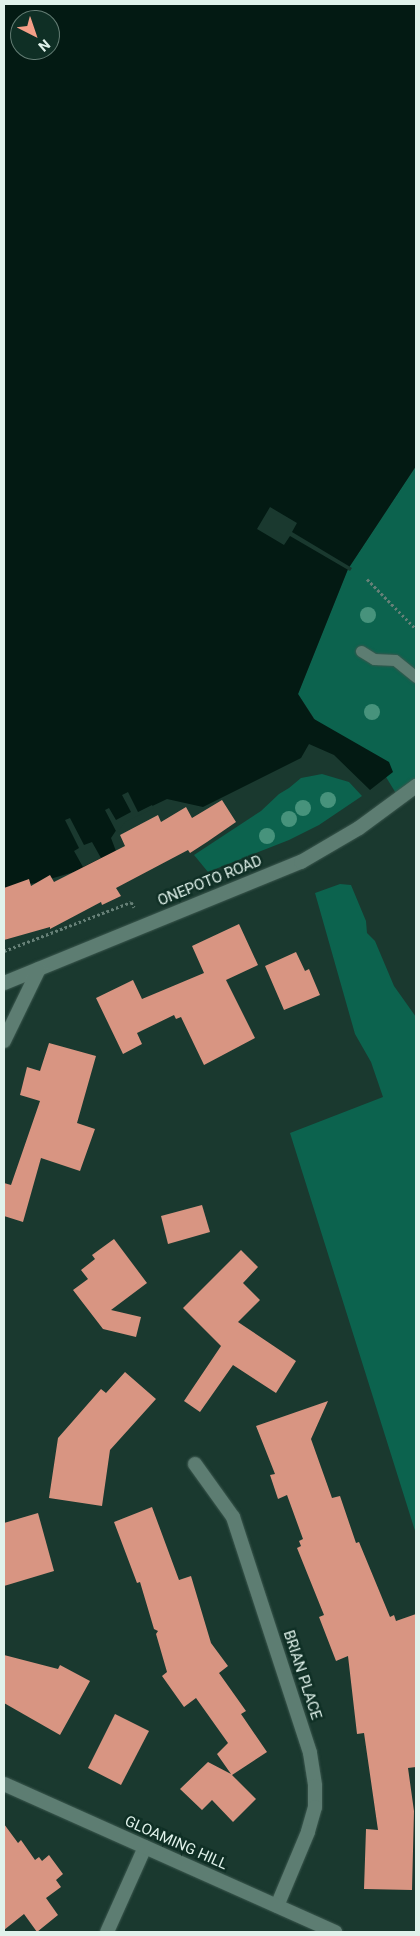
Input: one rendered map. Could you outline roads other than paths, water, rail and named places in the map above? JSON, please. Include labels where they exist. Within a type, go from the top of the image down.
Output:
[{"type":"street","name":"ONEPOTO ROAD","points":[[4,983],[301,862],[360,828],[416,786]]},
{"type":"street","points":[[4,1041],[39,969]]},
{"type":"street","name":"BRIAN PLACE","points":[[194,1464],[233,1517],[310,1753],[315,1786],[315,1807],[308,1832],[277,1906]]},
{"type":"street","name":"GLOAMING HILL","points":[[4,1784],[335,1932]]},
{"type":"street","points":[[107,1932],[145,1847]]},
{"type":"lane","points":[[361,651],[374,659],[396,660],[416,677]]}]
